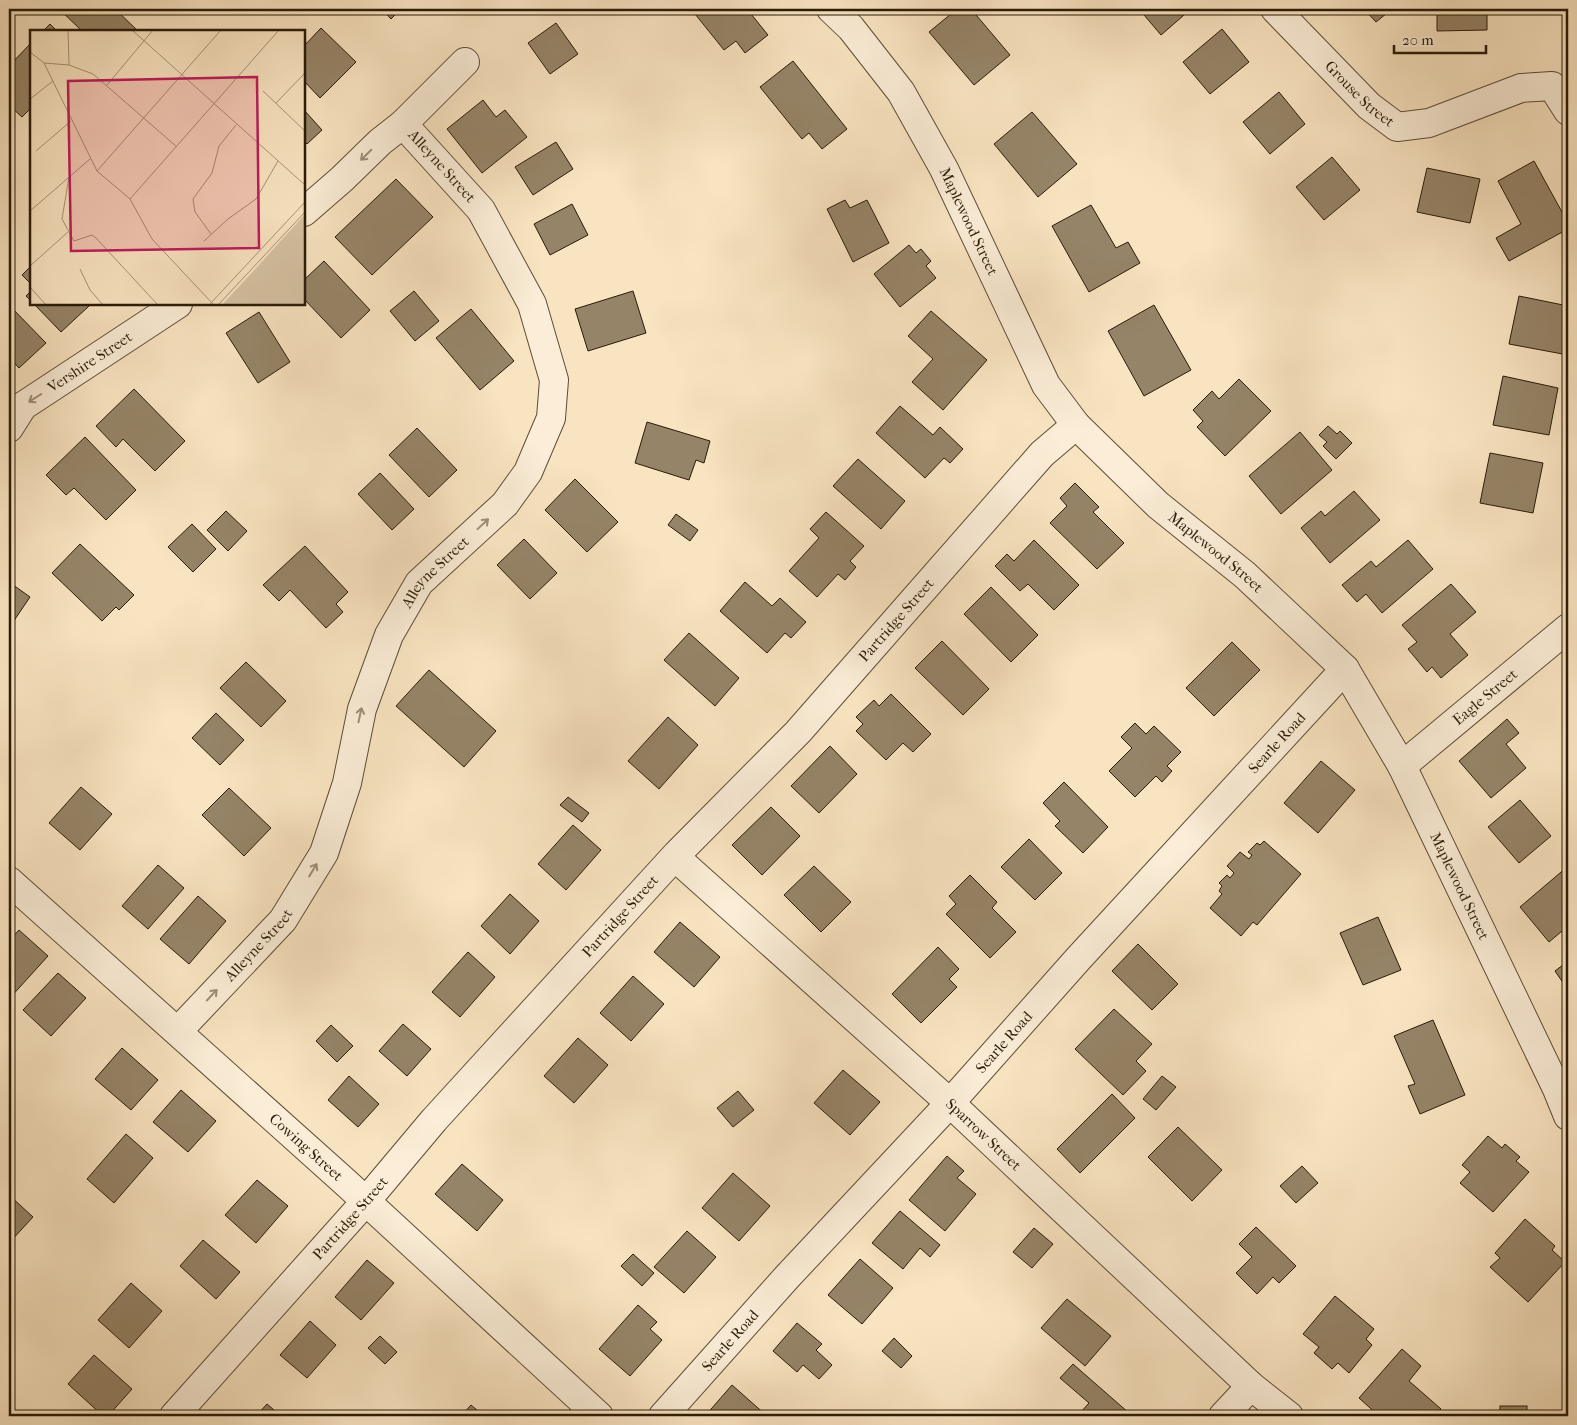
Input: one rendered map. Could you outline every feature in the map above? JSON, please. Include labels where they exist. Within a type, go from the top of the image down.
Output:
[{"type":"street","name":"Maplewood Street","points":[[831,9],[851,28],[901,92],[944,169],[1046,385],[1076,425],[1158,505],[1245,575],[1345,668],[1402,766],[1562,1084],[1568,1116]]},
{"type":"street","name":"Grouse Street","points":[[1275,9],[1369,106],[1397,127],[1429,123],[1521,88],[1552,86],[1568,111]]},
{"type":"street","points":[[305,211],[380,142],[403,124],[465,62]]},
{"type":"street","name":"Alleyne Street","points":[[178,1031],[283,920],[324,853],[347,783],[362,709],[389,635],[419,583],[505,504],[528,472],[551,418],[554,380],[532,304],[482,210],[403,124]]},
{"type":"street","name":"Vershire Street","points":[[9,428],[23,406],[176,305]]},
{"type":"street","name":"Partridge Street","points":[[174,1416],[366,1202],[434,1120],[675,857],[798,732],[1042,454],[1076,425]]},
{"type":"street","name":"Eagle Street","points":[[1402,766],[1568,628]]},
{"type":"street","name":"Searle Road","points":[[663,1416],[793,1270],[950,1103],[1078,959],[1345,668]]},
{"type":"street","name":"Sparrow Street","points":[[675,857],[950,1103],[1251,1386],[1289,1416]]},
{"type":"street","name":"Cowing Street","points":[[9,881],[178,1031],[599,1416]]},
{"type":"street","points":[[1223,1416],[1251,1386]]},
{"type":"building","points":[[59,9],[115,9],[137,30],[81,30]]},
{"type":"building","points":[[382,9],[401,9],[391,19]]},
{"type":"building","points":[[691,9],[747,9],[768,35],[745,53],[736,41],[724,50]]},
{"type":"building","points":[[957,9],[971,9],[1010,55],[974,85],[929,32]]},
{"type":"building","points":[[1139,9],[1191,9],[1161,35]]},
{"type":"building","points":[[1364,9],[1392,9],[1376,22]]},
{"type":"building","points":[[1437,9],[1487,9],[1487,30],[1437,31]]},
{"type":"building","points":[[556,23],[578,54],[550,74],[528,43]]},
{"type":"building","points":[[50,24],[56,30],[44,30]]},
{"type":"building","points":[[321,28],[356,62],[320,98],[305,82],[305,45]]},
{"type":"building","points":[[1222,29],[1249,62],[1210,94],[1183,62]]},
{"type":"building","points":[[30,44],[30,109],[22,117],[9,105],[9,66]]},
{"type":"building","points":[[793,61],[847,129],[822,149],[809,133],[802,139],[760,87]]},
{"type":"building","points":[[1279,92],[1305,124],[1270,154],[1243,122]]},
{"type":"building","points":[[483,100],[496,117],[505,110],[527,137],[482,173],[447,129]]},
{"type":"building","points":[[305,111],[322,130],[307,144],[305,142]]},
{"type":"building","points":[[1032,112],[1077,164],[1038,197],[994,144]]},
{"type":"building","points":[[556,142],[573,169],[533,195],[515,167]]},
{"type":"building","points":[[1332,157],[1360,190],[1324,220],[1296,187]]},
{"type":"building","points":[[1534,161],[1568,223],[1568,229],[1509,261],[1496,238],[1521,224],[1498,181]]},
{"type":"building","points":[[1427,168],[1480,179],[1470,223],[1417,212]]},
{"type":"building","points":[[396,179],[433,217],[372,275],[335,237]]},
{"type":"building","points":[[845,200],[850,208],[867,200],[889,243],[853,262],[827,209]]},
{"type":"building","points":[[572,204],[588,235],[550,255],[534,224]]},
{"type":"building","points":[[1091,205],[1116,248],[1128,242],[1140,263],[1089,292],[1052,226]]},
{"type":"building","points":[[909,245],[916,253],[921,249],[931,261],[926,266],[936,278],[900,307],[874,274]]},
{"type":"building","points":[[324,261],[370,310],[341,338],[305,300],[305,279]]},
{"type":"building","points":[[30,267],[30,283],[22,275]]},
{"type":"building","points":[[414,291],[439,321],[415,341],[390,311]]},
{"type":"building","points":[[633,291],[646,333],[588,351],[575,309]]},
{"type":"building","points":[[30,292],[30,300],[26,296]]},
{"type":"building","points":[[1519,296],[1568,306],[1568,355],[1509,344]]},
{"type":"building","points":[[9,305],[46,343],[19,368],[9,357]]},
{"type":"building","points":[[35,305],[89,306],[61,332]]},
{"type":"building","points":[[1154,305],[1191,370],[1144,396],[1108,331]]},
{"type":"building","points":[[471,309],[514,361],[480,390],[436,338]]},
{"type":"building","points":[[931,311],[987,360],[943,410],[912,382],[933,359],[908,336]]},
{"type":"building","points":[[259,312],[290,362],[258,383],[226,333]]},
{"type":"building","points":[[1503,376],[1558,388],[1549,435],[1493,425]]},
{"type":"building","points":[[1239,379],[1271,411],[1225,456],[1197,427],[1203,421],[1193,410],[1212,391],[1219,399]]},
{"type":"building","points":[[134,389],[185,441],[155,471],[123,439],[116,447],[96,426]]},
{"type":"building","points":[[900,406],[933,435],[940,427],[963,449],[950,463],[944,458],[925,478],[876,433]]},
{"type":"building","points":[[647,422],[710,441],[704,463],[696,460],[689,480],[635,463]]},
{"type":"building","points":[[1328,426],[1337,434],[1340,431],[1352,443],[1336,459],[1323,446],[1327,442],[1319,435]]},
{"type":"building","points":[[417,428],[457,470],[429,497],[389,455]]},
{"type":"building","points":[[1300,432],[1332,470],[1281,514],[1249,476]]},
{"type":"building","points":[[85,437],[136,490],[106,520],[74,488],[66,495],[46,475]]},
{"type":"building","points":[[1490,453],[1543,463],[1533,513],[1480,503]]},
{"type":"building","points":[[858,459],[905,501],[881,529],[833,486]]},
{"type":"building","points":[[380,473],[414,509],[392,530],[358,494]]},
{"type":"building","points":[[575,479],[618,522],[587,552],[545,510]]},
{"type":"building","points":[[1075,483],[1099,507],[1093,512],[1124,543],[1097,569],[1050,523],[1067,506],[1060,498]]},
{"type":"building","points":[[1354,491],[1380,520],[1330,563],[1301,528],[1321,511],[1325,516]]},
{"type":"building","points":[[226,511],[247,531],[228,551],[207,530]]},
{"type":"building","points":[[826,512],[864,546],[850,561],[856,567],[845,580],[838,574],[817,597],[789,571],[819,538],[810,529]]},
{"type":"building","points":[[676,514],[698,530],[690,541],[668,525]]},
{"type":"building","points":[[192,524],[216,549],[193,572],[168,547]]},
{"type":"building","points":[[524,539],[557,573],[530,599],[497,565]]},
{"type":"building","points":[[1034,540],[1079,585],[1054,610],[1028,584],[1020,591],[995,566],[1007,554],[1014,561]]},
{"type":"building","points":[[1408,540],[1433,569],[1382,613],[1366,594],[1357,602],[1342,585],[1371,561],[1376,567]]},
{"type":"building","points":[[80,544],[134,595],[119,610],[116,607],[102,621],[52,573]]},
{"type":"building","points":[[305,546],[348,592],[336,604],[343,612],[326,628],[290,590],[279,601],[263,585]]},
{"type":"building","points":[[9,582],[30,597],[9,628]]},
{"type":"building","points":[[745,582],[772,606],[780,598],[806,622],[791,638],[785,633],[767,653],[720,611]]},
{"type":"building","points":[[1451,584],[1476,612],[1450,634],[1468,655],[1441,678],[1432,667],[1427,672],[1408,649],[1417,642],[1402,625]]},
{"type":"building","points":[[991,587],[1038,635],[1011,662],[964,614]]},
{"type":"building","points":[[689,633],[739,678],[715,706],[664,660]]},
{"type":"building","points":[[942,641],[989,689],[963,715],[915,668]]},
{"type":"building","points":[[1232,642],[1260,670],[1214,716],[1186,688]]},
{"type":"building","points":[[246,662],[286,701],[261,727],[220,688]]},
{"type":"building","points":[[429,670],[496,731],[464,767],[396,706]]},
{"type":"building","points":[[891,694],[931,734],[913,752],[903,743],[886,760],[856,731],[863,724],[856,717],[874,700],[879,706]]},
{"type":"building","points":[[216,713],[244,740],[220,765],[192,738]]},
{"type":"building","points":[[668,717],[698,745],[659,789],[628,761]]},
{"type":"building","points":[[1507,719],[1519,733],[1506,744],[1526,768],[1491,798],[1459,761]]},
{"type":"building","points":[[1135,723],[1146,734],[1154,726],[1181,752],[1167,766],[1172,771],[1162,782],[1156,776],[1135,797],[1109,771],[1132,748],[1121,737]]},
{"type":"building","points":[[830,746],[857,774],[819,813],[791,786]]},
{"type":"building","points":[[1321,761],[1355,790],[1318,833],[1284,803]]},
{"type":"building","points":[[1064,782],[1108,827],[1083,853],[1055,826],[1060,821],[1043,803]]},
{"type":"building","points":[[81,787],[112,814],[80,850],[49,823]]},
{"type":"building","points":[[229,788],[271,828],[244,856],[202,815]]},
{"type":"building","points":[[568,797],[589,813],[582,822],[560,805]]},
{"type":"building","points":[[1520,800],[1551,836],[1519,863],[1488,827]]},
{"type":"building","points":[[771,807],[800,836],[762,875],[732,845]]},
{"type":"building","points":[[573,825],[601,850],[566,890],[538,864]]},
{"type":"building","points":[[1029,839],[1062,873],[1035,900],[1001,867]]},
{"type":"building","points":[[1264,841],[1301,874],[1257,925],[1253,922],[1241,936],[1210,908],[1222,894],[1219,891],[1222,886],[1219,883],[1227,875],[1230,878],[1234,873],[1227,866],[1240,852],[1249,859],[1252,855],[1248,852],[1257,843],[1260,845]]},
{"type":"building","points":[[158,865],[184,888],[148,929],[122,906]]},
{"type":"building","points":[[814,866],[851,902],[821,932],[784,895]]},
{"type":"building","points":[[1567,867],[1568,926],[1549,942],[1520,907]]},
{"type":"building","points":[[970,875],[997,902],[992,908],[1016,932],[990,958],[946,914],[956,904],[949,896]]},
{"type":"building","points":[[510,894],[539,921],[510,954],[481,926]]},
{"type":"building","points":[[198,896],[226,921],[189,964],[160,939]]},
{"type":"building","points":[[1378,917],[1401,970],[1363,985],[1340,933]]},
{"type":"building","points":[[680,922],[720,957],[694,987],[654,952]]},
{"type":"building","points":[[19,930],[48,956],[9,999],[9,941]]},
{"type":"building","points":[[1138,944],[1178,984],[1152,1010],[1112,971]]},
{"type":"building","points":[[938,947],[959,969],[949,979],[957,987],[921,1023],[892,994]]},
{"type":"building","points":[[468,952],[495,977],[460,1017],[432,992]]},
{"type":"building","points":[[1568,961],[1568,990],[1555,971]]},
{"type":"building","points":[[58,973],[86,998],[51,1036],[23,1010]]},
{"type":"building","points":[[633,976],[664,1004],[631,1041],[600,1013]]},
{"type":"building","points":[[1114,1009],[1152,1044],[1136,1061],[1146,1071],[1123,1095],[1075,1049]]},
{"type":"building","points":[[1433,1020],[1465,1095],[1420,1114],[1408,1086],[1415,1084],[1394,1036]]},
{"type":"building","points":[[403,1024],[431,1049],[407,1076],[379,1051]]},
{"type":"building","points":[[331,1025],[353,1046],[337,1062],[316,1041]]},
{"type":"building","points":[[578,1038],[608,1065],[574,1103],[544,1076]]},
{"type":"building","points":[[122,1048],[158,1080],[131,1110],[95,1079]]},
{"type":"building","points":[[843,1070],[880,1102],[850,1135],[814,1103]]},
{"type":"building","points":[[349,1076],[379,1104],[358,1127],[328,1100]]},
{"type":"building","points":[[1162,1076],[1176,1087],[1156,1110],[1143,1099]]},
{"type":"building","points":[[181,1090],[216,1121],[188,1152],[153,1122]]},
{"type":"building","points":[[738,1091],[754,1110],[733,1127],[717,1108]]},
{"type":"building","points":[[1112,1094],[1135,1118],[1080,1173],[1057,1149]]},
{"type":"building","points":[[1178,1127],[1222,1170],[1192,1201],[1148,1157]]},
{"type":"building","points":[[126,1134],[153,1158],[114,1203],[87,1179]]},
{"type":"building","points":[[1488,1136],[1502,1148],[1505,1144],[1520,1157],[1516,1161],[1529,1172],[1493,1212],[1460,1183],[1470,1172],[1462,1165]]},
{"type":"building","points":[[947,1156],[964,1171],[957,1178],[976,1194],[945,1231],[909,1200]]},
{"type":"building","points":[[462,1164],[503,1200],[477,1231],[435,1194]]},
{"type":"building","points":[[1302,1166],[1318,1183],[1296,1203],[1280,1186]]},
{"type":"building","points":[[733,1173],[770,1206],[739,1241],[702,1208]]},
{"type":"building","points":[[257,1180],[288,1206],[256,1243],[225,1215]]},
{"type":"building","points":[[9,1195],[33,1217],[9,1243]]},
{"type":"building","points":[[900,1211],[940,1245],[930,1257],[920,1248],[903,1269],[872,1243]]},
{"type":"building","points":[[1525,1219],[1555,1246],[1552,1250],[1565,1262],[1528,1302],[1490,1267],[1500,1258],[1495,1253]]},
{"type":"building","points":[[1256,1227],[1296,1266],[1279,1283],[1273,1277],[1257,1294],[1236,1273],[1252,1257],[1239,1244]]},
{"type":"building","points":[[1034,1228],[1053,1244],[1032,1268],[1013,1252]]},
{"type":"building","points":[[687,1231],[716,1257],[684,1293],[654,1267]]},
{"type":"building","points":[[203,1240],[240,1272],[216,1299],[180,1266]]},
{"type":"building","points":[[633,1254],[654,1273],[642,1286],[621,1266]]},
{"type":"building","points":[[860,1259],[893,1288],[862,1324],[828,1295]]},
{"type":"building","points":[[367,1260],[394,1283],[361,1320],[335,1297]]},
{"type":"building","points":[[131,1283],[162,1311],[129,1348],[98,1320]]},
{"type":"building","points":[[1335,1296],[1374,1329],[1366,1339],[1372,1345],[1349,1373],[1338,1363],[1332,1369],[1314,1353],[1319,1347],[1303,1334]]},
{"type":"building","points":[[1067,1299],[1111,1336],[1085,1366],[1041,1328]]},
{"type":"building","points":[[638,1305],[657,1322],[650,1329],[662,1340],[630,1376],[599,1349]]},
{"type":"building","points":[[310,1321],[336,1345],[307,1378],[280,1355]]},
{"type":"building","points":[[797,1323],[822,1344],[816,1350],[832,1365],[819,1379],[803,1365],[797,1372],[773,1351]]},
{"type":"building","points":[[380,1336],[397,1352],[385,1364],[368,1348]]},
{"type":"building","points":[[894,1338],[912,1356],[901,1368],[882,1351]]},
{"type":"building","points":[[1402,1349],[1421,1366],[1409,1381],[1441,1409],[1435,1416],[1379,1416],[1359,1398]]},
{"type":"building","points":[[94,1355],[132,1389],[108,1416],[103,1416],[68,1384]]},
{"type":"building","points":[[1073,1364],[1129,1413],[1127,1416],[1083,1416],[1080,1413],[1089,1403],[1060,1378]]},
{"type":"building","points":[[732,1385],[767,1416],[705,1416]]},
{"type":"building","points":[[267,1404],[281,1416],[256,1416]]},
{"type":"building","points":[[471,1405],[484,1416],[461,1416]]},
{"type":"building","points":[[1500,1406],[1527,1406],[1527,1416],[1500,1416]]}]
